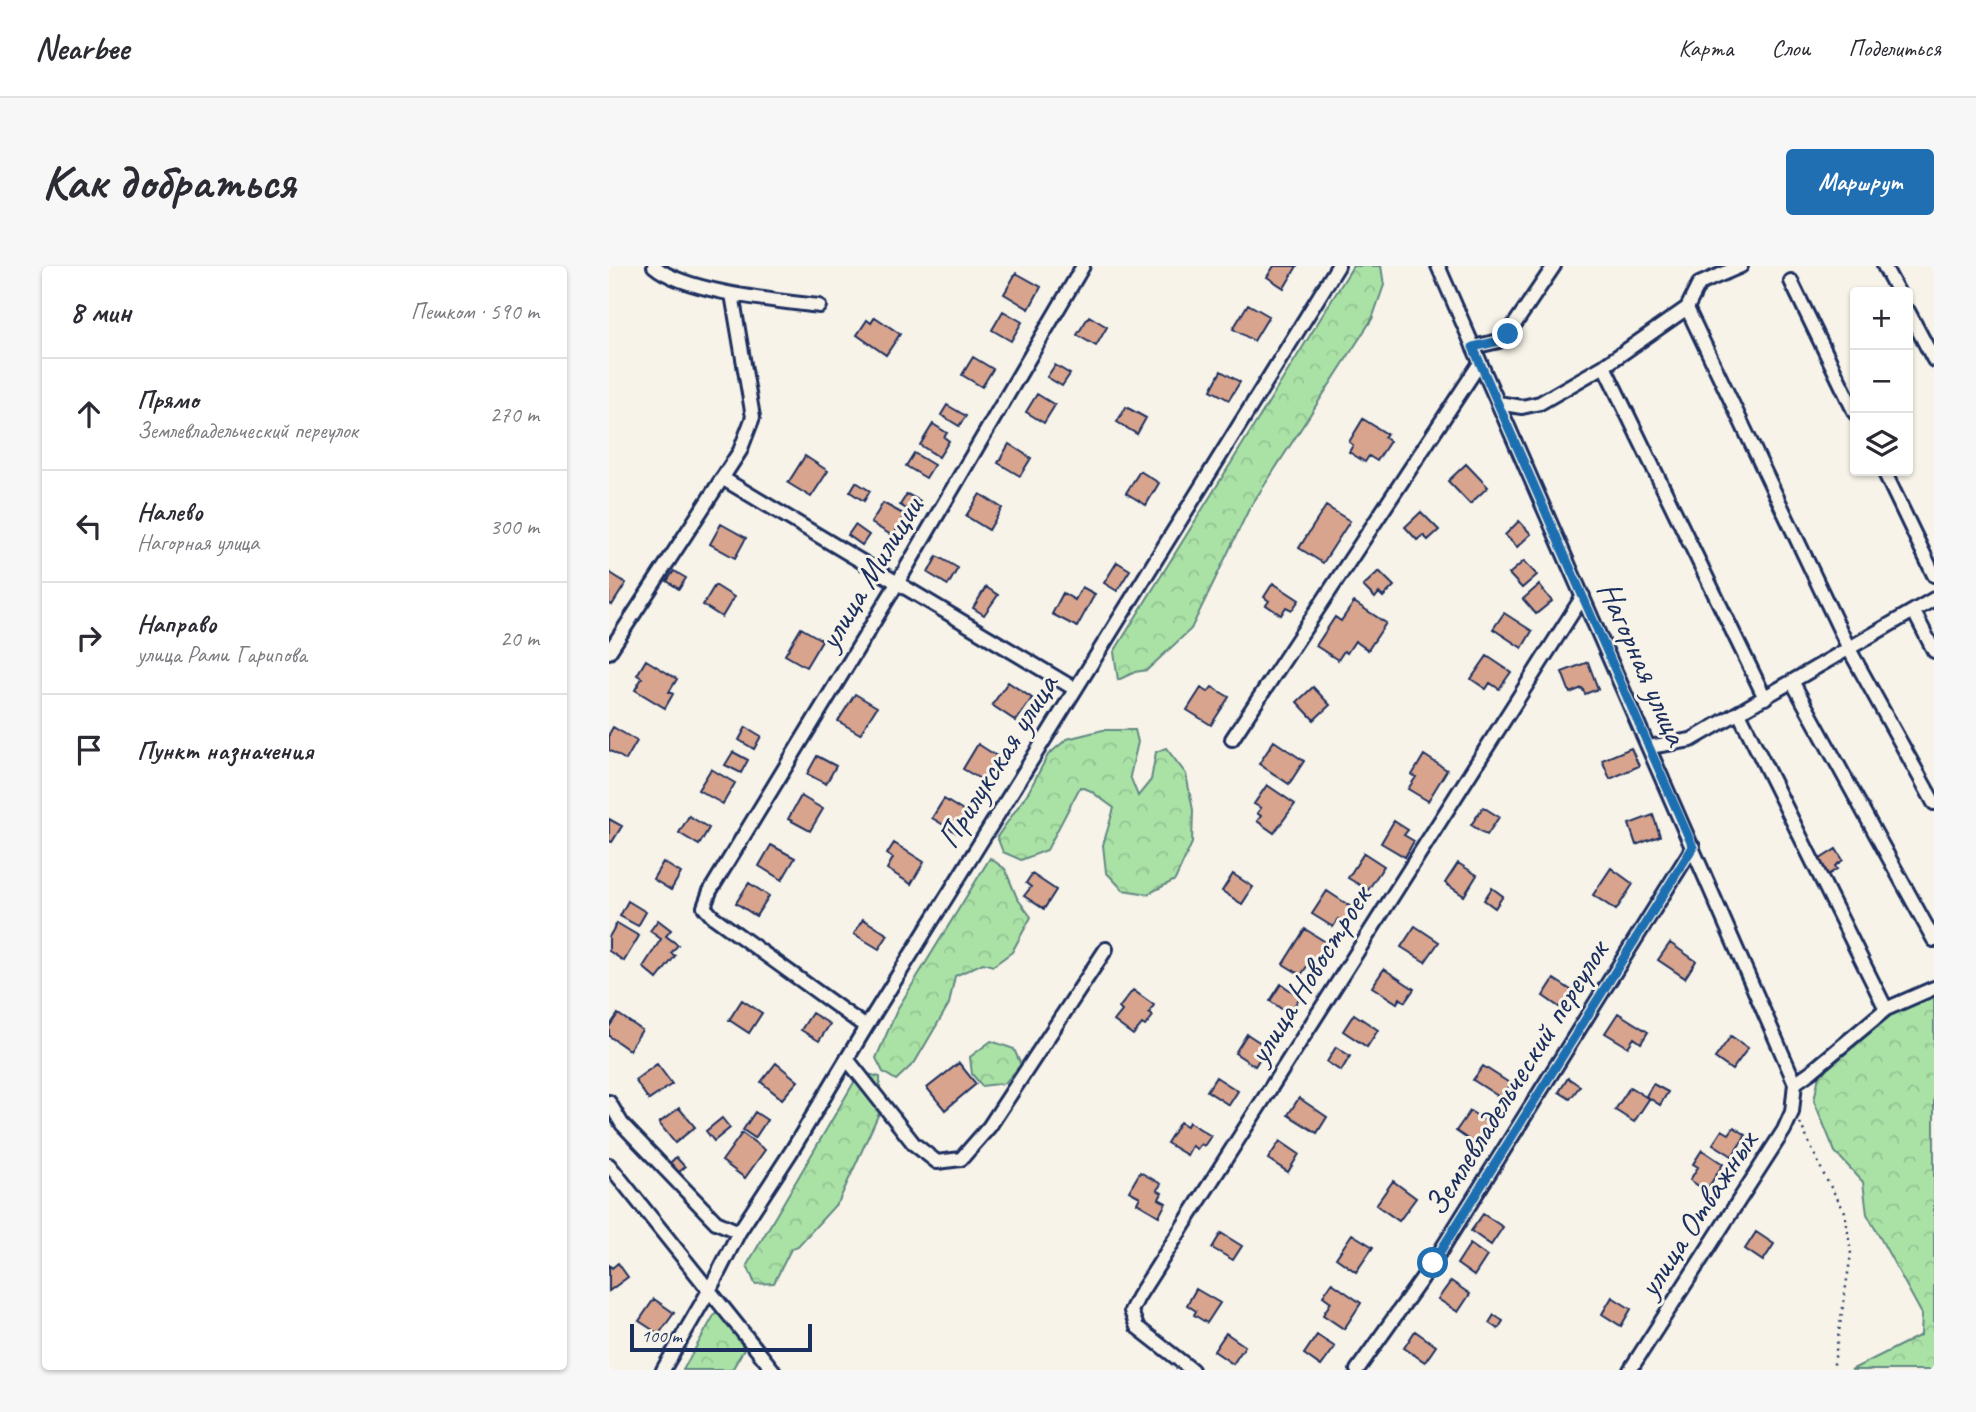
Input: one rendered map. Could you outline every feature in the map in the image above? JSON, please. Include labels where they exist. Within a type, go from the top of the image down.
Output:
[{"type":"street","points":[[654,266],[663,274],[732,294],[820,306]]},
{"type":"street","name":"улица Милиции","points":[[866,1027],[712,916],[704,907],[710,891],[898,583],[1083,266]]},
{"type":"street","name":"Прилукская улица","points":[[663,1370],[739,1232],[1338,266]]},
{"type":"street","name":"Нагорная улица","points":[[1437,266],[1794,1083]]},
{"type":"street","points":[[1473,347],[1499,341],[1508,334],[1554,266]]},
{"type":"street","points":[[1498,403],[1522,407],[1540,403],[1604,366],[1687,308],[1699,284],[1741,266]]},
{"type":"street","points":[[1884,266],[1895,287]]},
{"type":"street","points":[[1791,281],[1850,403]]},
{"type":"street","points":[[609,652],[740,451],[753,417],[732,294]]},
{"type":"street","points":[[1687,308],[1849,649],[1934,803]]},
{"type":"street","points":[[1913,320],[1934,360]]},
{"type":"street","points":[[1232,739],[1480,363]]},
{"type":"street","points":[[1604,366],[1765,698]]},
{"type":"street","points":[[1886,476],[1934,575]]},
{"type":"street","points":[[722,478],[1075,689]]},
{"type":"street","name":"улица Новостроек","points":[[1192,1370],[1137,1326],[1131,1311],[1138,1297],[1583,596]]},
{"type":"street","points":[[1649,747],[1691,740],[1934,599]]},
{"type":"street","points":[[1914,612],[1934,651]]},
{"type":"street","points":[[1793,682],[1934,940]]},
{"type":"street","points":[[1739,713],[1886,1009]]},
{"type":"street","name":"Землевладельческий переулок","points":[[1357,1370],[1433,1263],[1693,847]]},
{"type":"street","points":[[847,1059],[913,1144],[937,1162],[961,1159],[989,1127],[1106,949]]},
{"type":"street","points":[[1794,1083],[1886,1009],[1934,988]]},
{"type":"street","name":"улица Отважных","points":[[1630,1370],[1784,1130],[1792,1112],[1794,1083]]},
{"type":"street","points":[[609,1102],[622,1124],[716,1222],[739,1232]]},
{"type":"street","points":[[609,1165],[773,1370]]},
{"type":"path","points":[[1792,1112],[1804,1128],[1825,1177],[1846,1212],[1851,1254],[1833,1370]]},
{"type":"green space","points":[[1353,266],[1381,266],[1384,285],[1372,319],[1249,509],[1191,629],[1147,670],[1118,680],[1114,652]]},
{"type":"green space","points":[[1103,730],[1135,730],[1138,742],[1130,776],[1138,796],[1151,780],[1156,752],[1166,748],[1186,774],[1193,810],[1192,843],[1175,880],[1148,894],[1123,890],[1106,872],[1103,845],[1114,808],[1089,790],[1080,787],[1047,850],[1021,860],[1003,852],[997,837],[1029,791],[1048,755],[1067,739]]},
{"type":"green space","points":[[990,858],[1005,869],[1017,898],[1031,917],[1012,952],[993,966],[983,963],[955,976],[949,1004],[915,1062],[896,1080],[883,1072],[876,1058],[898,1008]]},
{"type":"green space","points":[[1934,992],[1934,1370],[1851,1370],[1921,1335],[1922,1314],[1867,1214],[1863,1182],[1835,1152],[1814,1101],[1820,1070],[1887,1012]]},
{"type":"green space","points":[[991,1041],[1014,1049],[1021,1065],[1005,1083],[982,1086],[972,1074],[970,1057]]},
{"type":"green space","points":[[860,1072],[880,1077],[880,1111],[839,1201],[798,1246],[791,1249],[774,1283],[755,1284],[747,1265]]},
{"type":"green space","points":[[721,1303],[744,1349],[732,1370],[683,1370]]},
{"type":"building","points":[[1274,266],[1297,266],[1284,288],[1267,277]]},
{"type":"building","points":[[1016,273],[1041,287],[1029,309],[1004,294]]},
{"type":"building","points":[[1248,304],[1269,316],[1254,341],[1233,329]]},
{"type":"building","points":[[1003,311],[1022,322],[1011,341],[992,330]]},
{"type":"building","points":[[1089,316],[1107,327],[1096,346],[1077,335]]},
{"type":"building","points":[[875,317],[900,334],[886,355],[857,335],[867,320],[871,323]]},
{"type":"building","points":[[973,357],[993,369],[982,387],[962,375]]},
{"type":"building","points":[[1055,365],[1070,374],[1062,386],[1047,377]]},
{"type":"building","points":[[1221,371],[1240,382],[1229,400],[1211,390]]},
{"type":"building","points":[[1037,394],[1055,405],[1044,423],[1026,412]]},
{"type":"building","points":[[947,405],[966,416],[959,426],[941,415]]},
{"type":"building","points":[[1126,407],[1146,418],[1137,434],[1117,422]]},
{"type":"building","points":[[1363,419],[1387,434],[1384,437],[1390,441],[1377,461],[1369,456],[1365,462],[1349,452],[1353,445],[1349,442]]},
{"type":"building","points":[[933,424],[947,433],[944,437],[949,441],[939,457],[920,445]]},
{"type":"building","points":[[1009,444],[1031,458],[1020,476],[998,463]]},
{"type":"building","points":[[914,453],[934,465],[926,478],[906,466]]},
{"type":"building","points":[[805,456],[828,471],[811,497],[788,483]]},
{"type":"building","points":[[1466,464],[1488,487],[1470,504],[1448,481]]},
{"type":"building","points":[[1140,471],[1159,483],[1146,505],[1126,493]]},
{"type":"building","points":[[856,482],[870,491],[864,501],[850,492]]},
{"type":"building","points":[[907,494],[920,501],[913,513],[900,505]]},
{"type":"building","points":[[980,494],[1002,508],[989,530],[966,516]]},
{"type":"building","points":[[883,503],[905,515],[893,536],[871,523]]},
{"type":"building","points":[[1326,506],[1350,521],[1323,563],[1299,548]]},
{"type":"building","points":[[1421,512],[1439,530],[1428,540],[1423,535],[1417,540],[1405,527]]},
{"type":"building","points":[[1519,521],[1531,534],[1517,547],[1505,535]]},
{"type":"building","points":[[721,524],[746,538],[735,558],[710,544]]},
{"type":"building","points":[[855,525],[869,535],[862,545],[848,535]]},
{"type":"building","points":[[937,556],[958,568],[948,585],[928,573]]},
{"type":"building","points":[[1524,561],[1537,575],[1522,588],[1509,574]]},
{"type":"building","points":[[1117,562],[1130,570],[1117,591],[1104,583]]},
{"type":"building","points":[[674,571],[686,578],[679,589],[667,581]]},
{"type":"building","points":[[1379,571],[1394,586],[1383,597],[1379,593],[1375,598],[1363,586]]},
{"type":"building","points":[[609,572],[626,583],[612,605],[609,603]]},
{"type":"building","points":[[1273,583],[1299,600],[1292,610],[1286,607],[1281,615],[1266,605],[1269,601],[1264,597]]},
{"type":"building","points":[[715,585],[734,597],[722,617],[703,605]]},
{"type":"building","points":[[1539,585],[1552,601],[1536,614],[1523,599]]},
{"type":"building","points":[[986,587],[998,595],[984,615],[973,608]]},
{"type":"building","points":[[1082,587],[1095,594],[1077,627],[1052,614],[1063,593],[1075,600]]},
{"type":"building","points":[[1354,602],[1386,623],[1368,650],[1355,641],[1338,660],[1316,646],[1335,617],[1341,621]]},
{"type":"building","points":[[1504,613],[1532,631],[1522,648],[1493,629]]},
{"type":"building","points":[[801,628],[822,640],[806,667],[785,655]]},
{"type":"building","points":[[1487,656],[1511,672],[1499,689],[1490,683],[1486,689],[1471,679]]},
{"type":"building","points":[[646,660],[677,679],[669,692],[673,694],[665,708],[635,690],[642,678],[637,675]]},
{"type":"building","points":[[1588,662],[1598,689],[1585,694],[1582,688],[1570,693],[1562,672]]},
{"type":"building","points":[[1008,682],[1032,698],[1016,721],[992,705]]},
{"type":"building","points":[[1212,687],[1229,697],[1211,725],[1187,710],[1201,688],[1208,692]]},
{"type":"building","points":[[1313,687],[1330,705],[1314,720],[1297,702]]},
{"type":"building","points":[[855,694],[877,707],[860,734],[838,721]]},
{"type":"building","points":[[613,727],[637,741],[626,760],[609,750],[609,734]]},
{"type":"building","points":[[746,727],[761,736],[754,749],[739,740]]},
{"type":"building","points":[[1274,741],[1304,761],[1289,784],[1259,764]]},
{"type":"building","points":[[978,744],[1003,760],[994,776],[987,772],[982,780],[963,769]]},
{"type":"building","points":[[1631,748],[1639,766],[1610,779],[1602,760]]},
{"type":"building","points":[[733,752],[748,760],[741,773],[725,765]]},
{"type":"building","points":[[1424,755],[1447,770],[1428,801],[1408,789],[1416,777],[1412,775]]},
{"type":"building","points":[[817,756],[836,766],[826,784],[807,774]]},
{"type":"building","points":[[711,769],[735,783],[723,804],[698,790]]},
{"type":"building","points":[[1267,785],[1295,804],[1274,833],[1257,821],[1261,816],[1257,813],[1261,808],[1254,804]]},
{"type":"building","points":[[801,796],[823,809],[810,831],[788,819]]},
{"type":"building","points":[[944,799],[968,814],[957,833],[932,818]]},
{"type":"building","points":[[1483,807],[1499,817],[1487,835],[1471,825]]},
{"type":"building","points":[[1653,815],[1660,836],[1636,845],[1629,824]]},
{"type":"building","points":[[689,816],[709,828],[699,845],[679,833]]},
{"type":"building","points":[[609,819],[622,826],[612,842],[609,841]]},
{"type":"building","points":[[1394,821],[1408,830],[1404,835],[1414,841],[1405,857],[1381,843]]},
{"type":"building","points":[[894,843],[924,862],[911,884],[887,869],[893,858],[887,854]]},
{"type":"building","points":[[771,845],[795,858],[782,880],[759,866]]},
{"type":"building","points":[[1836,849],[1843,860],[1835,866],[1837,869],[1826,876],[1817,861]]},
{"type":"building","points":[[1364,853],[1384,866],[1368,890],[1348,878]]},
{"type":"building","points":[[663,862],[681,873],[671,890],[653,879]]},
{"type":"building","points":[[1458,863],[1477,875],[1464,896],[1445,883]]},
{"type":"building","points":[[1611,868],[1633,884],[1616,910],[1593,895]]},
{"type":"building","points":[[1032,874],[1056,890],[1044,909],[1024,896],[1031,887],[1026,883]]},
{"type":"building","points":[[1233,874],[1253,887],[1242,904],[1222,891]]},
{"type":"building","points":[[749,883],[769,896],[756,916],[736,903]]},
{"type":"building","points":[[1492,888],[1503,896],[1495,908],[1484,900]]},
{"type":"building","points":[[1327,891],[1356,910],[1347,925],[1338,919],[1333,927],[1312,914]]},
{"type":"building","points":[[628,901],[646,912],[638,926],[620,916]]},
{"type":"building","points":[[863,919],[888,935],[879,949],[854,934]]},
{"type":"building","points":[[658,920],[671,930],[666,936],[678,945],[671,953],[675,956],[657,979],[643,967],[661,939],[650,931]]},
{"type":"building","points":[[617,923],[639,936],[624,961],[609,951],[609,937]]},
{"type":"building","points":[[1415,926],[1439,942],[1425,962],[1401,947]]},
{"type":"building","points":[[1305,929],[1332,946],[1318,967],[1310,962],[1301,975],[1283,964]]},
{"type":"building","points":[[1670,943],[1696,961],[1685,978],[1658,960]]},
{"type":"building","points":[[1384,969],[1414,989],[1405,1002],[1400,998],[1397,1003],[1372,987]]},
{"type":"building","points":[[1554,979],[1574,992],[1562,1009],[1543,996]]},
{"type":"building","points":[[1281,984],[1300,997],[1289,1014],[1270,1001]]},
{"type":"building","points":[[1133,990],[1154,1005],[1149,1013],[1153,1016],[1133,1035],[1114,1021],[1122,1011],[1119,1008]]},
{"type":"building","points":[[742,1000],[762,1013],[749,1033],[729,1020]]},
{"type":"building","points":[[812,1013],[830,1024],[819,1041],[801,1030]]},
{"type":"building","points":[[1618,1013],[1648,1032],[1641,1043],[1634,1038],[1628,1047],[1605,1033]]},
{"type":"building","points":[[618,1014],[642,1030],[629,1050],[609,1036],[609,1027]]},
{"type":"building","points":[[1354,1014],[1378,1030],[1367,1047],[1343,1031]]},
{"type":"building","points":[[1247,1034],[1267,1047],[1255,1066],[1235,1053]]},
{"type":"building","points":[[1731,1036],[1748,1048],[1732,1070],[1715,1058]]},
{"type":"building","points":[[1336,1047],[1350,1056],[1341,1071],[1327,1062]]},
{"type":"building","points":[[776,1063],[798,1081],[782,1099],[761,1082]]},
{"type":"building","points":[[959,1063],[976,1084],[945,1110],[927,1088]]},
{"type":"building","points":[[657,1064],[672,1084],[649,1100],[635,1080]]},
{"type":"building","points":[[1483,1066],[1511,1084],[1501,1098],[1473,1080]]},
{"type":"building","points":[[1216,1077],[1238,1091],[1229,1105],[1207,1091]]},
{"type":"building","points":[[1568,1078],[1580,1086],[1570,1099],[1559,1092]]},
{"type":"building","points":[[1653,1084],[1668,1092],[1660,1105],[1646,1096]]},
{"type":"building","points":[[1630,1087],[1649,1099],[1634,1122],[1615,1110]]},
{"type":"building","points":[[1299,1098],[1327,1117],[1317,1133],[1288,1115]]},
{"type":"building","points":[[679,1108],[695,1127],[675,1143],[659,1123]]},
{"type":"building","points":[[1470,1111],[1489,1123],[1475,1144],[1456,1131]]},
{"type":"building","points":[[755,1112],[767,1120],[755,1138],[743,1130]]},
{"type":"building","points":[[722,1118],[730,1128],[714,1141],[706,1131]]},
{"type":"building","points":[[1180,1122],[1187,1126],[1189,1122],[1211,1136],[1204,1146],[1201,1144],[1197,1149],[1192,1146],[1187,1155],[1167,1143]]},
{"type":"building","points":[[1734,1127],[1746,1135],[1732,1156],[1713,1144],[1722,1130],[1729,1134]]},
{"type":"building","points":[[742,1133],[765,1150],[745,1178],[722,1161]]},
{"type":"building","points":[[1280,1141],[1299,1154],[1288,1172],[1268,1159]]},
{"type":"building","points":[[1702,1150],[1723,1164],[1706,1191],[1690,1180],[1698,1167],[1693,1164]]},
{"type":"building","points":[[676,1157],[685,1167],[677,1174],[668,1165]]},
{"type":"building","points":[[1140,1172],[1161,1184],[1157,1190],[1162,1193],[1159,1199],[1166,1203],[1159,1216],[1137,1203],[1140,1197],[1129,1191]]},
{"type":"building","points":[[1393,1181],[1416,1198],[1399,1221],[1376,1205]]},
{"type":"building","points":[[1483,1214],[1503,1227],[1491,1245],[1471,1231]]},
{"type":"building","points":[[1756,1232],[1774,1244],[1763,1261],[1745,1249]]},
{"type":"building","points":[[1221,1233],[1242,1246],[1233,1260],[1212,1248]]},
{"type":"building","points":[[1352,1234],[1373,1247],[1356,1272],[1336,1258]]},
{"type":"building","points":[[1470,1244],[1487,1256],[1474,1276],[1457,1264]]},
{"type":"building","points":[[618,1263],[628,1277],[609,1291],[609,1265],[612,1268]]},
{"type":"building","points":[[1451,1281],[1470,1294],[1458,1312],[1438,1299]]},
{"type":"building","points":[[1332,1283],[1361,1303],[1344,1329],[1323,1315],[1331,1302],[1323,1296]]},
{"type":"building","points":[[1196,1289],[1220,1303],[1207,1323],[1194,1315],[1196,1311],[1187,1305]]},
{"type":"building","points":[[1612,1297],[1631,1309],[1621,1326],[1602,1314]]},
{"type":"building","points":[[654,1299],[674,1313],[659,1334],[639,1321]]},
{"type":"building","points":[[1494,1315],[1503,1321],[1498,1329],[1489,1323]]},
{"type":"building","points":[[1415,1331],[1436,1346],[1425,1362],[1404,1348]]},
{"type":"building","points":[[1226,1333],[1245,1346],[1233,1364],[1214,1351]]},
{"type":"building","points":[[1317,1335],[1335,1347],[1321,1366],[1304,1354]]},
{"type":"route","points":[[1433,1263],[1693,847],[1473,347],[1499,341],[1508,334]]}]
